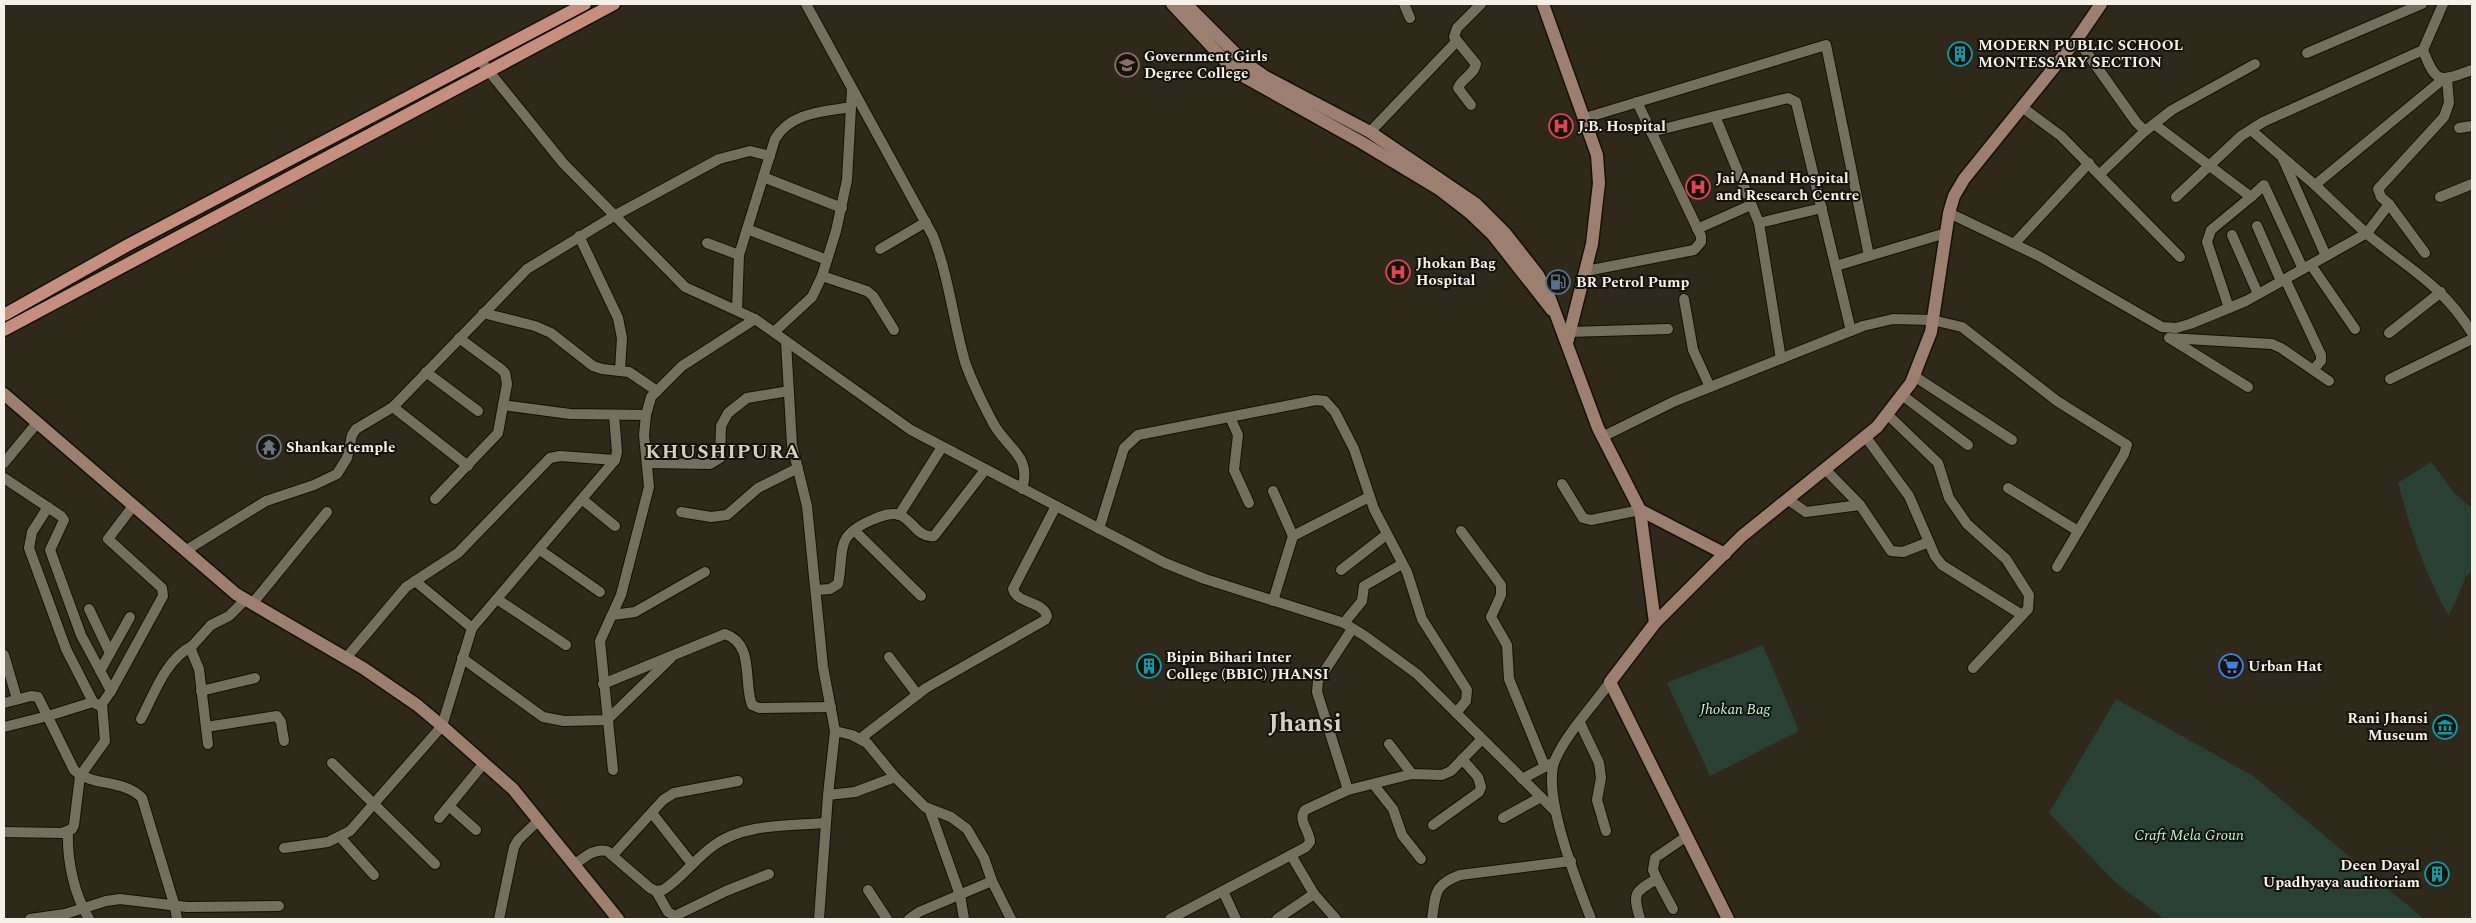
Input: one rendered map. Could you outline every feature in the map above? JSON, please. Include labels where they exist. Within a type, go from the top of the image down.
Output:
[{"type":"main road","points":[[4,315],[128,245],[585,4]]},
{"type":"main road","points":[[4,330],[290,175],[489,72],[614,4]]},
{"type":"street","points":[[806,4],[926,222],[944,266],[970,374],[1000,434],[1025,466],[1026,477],[1022,489]]},
{"type":"street","points":[[1172,4],[1228,64],[1243,76],[1393,161],[1439,189],[1470,213],[1493,235],[1539,297],[1555,314]]},
{"type":"street","points":[[1186,4],[1244,62],[1264,76],[1370,132],[1476,204],[1538,275],[1545,286],[1555,314],[1568,338],[1602,437],[1640,510],[1655,623]]},
{"type":"street","points":[[1404,4],[1410,18]]},
{"type":"street","points":[[1471,105],[1458,88],[1459,84],[1473,72],[1476,64],[1454,38],[1457,28],[1481,4]]},
{"type":"street","points":[[1543,4],[1597,155],[1599,183],[1592,244],[1568,338]]},
{"type":"street","points":[[1522,779],[1550,765],[1655,623],[1742,536],[1877,427],[1902,395],[1914,376],[1930,332],[1949,213],[1954,196],[1964,179],[2077,39],[2101,4]]},
{"type":"street","points":[[2307,53],[2422,4]]},
{"type":"street","points":[[2176,197],[2209,164],[2263,122],[2423,50],[2443,4]]},
{"type":"street","points":[[2077,39],[2136,122],[2145,131]]},
{"type":"street","points":[[1370,132],[1456,42]]},
{"type":"street","points":[[1585,118],[1826,45],[1869,256]]},
{"type":"street","points":[[2423,50],[2436,77],[2445,79]]},
{"type":"street","points":[[479,59],[563,163],[685,287],[755,319],[911,430],[1164,563],[1205,579],[1348,626],[1417,674],[1555,811]]},
{"type":"street","points":[[2100,174],[2145,131],[2172,110],[2255,64]]},
{"type":"street","points":[[2315,185],[2445,79],[2472,70]]},
{"type":"street","points":[[2425,252],[2389,204],[2381,197],[2378,189],[2444,117],[2449,103],[2445,79]]},
{"type":"street","points":[[774,332],[812,297],[822,276],[842,208],[847,180],[852,88]]},
{"type":"street","points":[[1651,132],[1788,98],[1792,99],[1798,107],[1851,331]]},
{"type":"street","points":[[1586,271],[1694,250],[1701,242],[1697,229],[1637,102]]},
{"type":"street","points":[[737,310],[739,255],[775,139],[780,130],[799,117],[851,107]]},
{"type":"street","points":[[2022,107],[2061,136],[2180,258]]},
{"type":"street","points":[[1715,116],[1759,224],[1781,359]]},
{"type":"street","points":[[2154,124],[2251,196]]},
{"type":"street","points":[[2459,128],[2472,126]]},
{"type":"street","points":[[2251,130],[2315,185],[2366,233],[2441,292],[2459,311],[2472,333]]},
{"type":"street","points":[[185,551],[254,507],[277,496],[320,483],[337,474],[347,458],[352,435],[356,429],[393,407],[527,268],[614,216],[719,159],[750,151],[770,156]]},
{"type":"street","points":[[2282,156],[2326,256]]},
{"type":"street","points":[[2014,244],[2089,163]]},
{"type":"street","points":[[763,177],[842,208]]},
{"type":"street","points":[[2440,197],[2472,184]]},
{"type":"street","points":[[2229,308],[2207,242],[2208,236],[2211,230],[2264,185],[2307,267],[2356,329]]},
{"type":"street","points":[[1949,213],[2014,244],[2162,327],[2176,328],[2229,308],[2258,294],[2366,233],[2389,204]]},
{"type":"street","points":[[1697,229],[1751,205]]},
{"type":"street","points":[[1759,224],[1822,208]]},
{"type":"street","points":[[880,249],[926,222]]},
{"type":"street","points":[[2257,226],[2321,355],[2321,361],[2313,370]]},
{"type":"street","points":[[747,229],[827,260]]},
{"type":"street","points":[[1836,266],[1946,233]]},
{"type":"street","points":[[2232,235],[2258,294]]},
{"type":"street","points":[[580,236],[618,318],[622,338],[620,370]]},
{"type":"street","points":[[707,243],[739,255]]},
{"type":"street","points":[[822,276],[867,291],[873,296],[894,330]]},
{"type":"street","points":[[2389,333],[2441,292]]},
{"type":"street","points":[[1684,299],[1692,350],[1710,388]]},
{"type":"street","points":[[483,313],[535,326],[551,333],[593,366],[602,370],[620,370],[637,376],[657,391]]},
{"type":"street","points":[[613,770],[600,641],[621,595],[649,487],[644,435],[651,397],[682,366],[755,319]]},
{"type":"street","points":[[1602,437],[1675,401],[1877,322],[1893,319],[1932,320],[1953,324],[1971,332],[2057,401],[2124,441],[2126,448],[2124,454],[2057,567]]},
{"type":"street","points":[[2162,327],[2169,338],[2248,387]]},
{"type":"street","points":[[1568,338],[1668,329]]},
{"type":"street","points":[[435,499],[498,433],[507,384],[505,373],[459,338]]},
{"type":"street","points":[[2169,338],[2272,344],[2282,348],[2329,381]]},
{"type":"street","points":[[2390,379],[2472,339]]},
{"type":"street","points":[[786,342],[792,445],[807,506],[817,590],[823,667],[835,731],[828,795],[819,919]]},
{"type":"street","points":[[426,372],[478,410]]},
{"type":"street","points":[[1914,376],[2012,440]]},
{"type":"street","points":[[648,463],[710,464],[716,462],[721,454],[721,426],[728,412],[747,398],[789,391]]},
{"type":"street","points":[[4,394],[185,551],[249,602],[346,658],[417,705],[442,726],[513,789],[618,919]]},
{"type":"street","points":[[1902,395],[1968,445]]},
{"type":"street","points":[[1100,529],[1124,448],[1129,441],[1138,435],[1316,400],[1325,401],[1335,412],[1354,449],[1369,497],[1412,584],[1428,630],[1467,690],[1466,701],[1456,713]]},
{"type":"street","points":[[503,405],[570,414],[646,416]]},
{"type":"street","points":[[393,407],[468,466]]},
{"type":"street","points":[[1887,414],[1938,464],[1949,498],[1967,524],[2006,559],[2029,595],[2028,609],[1973,668]]},
{"type":"street","points":[[284,848],[328,842],[340,838],[350,831],[442,726],[472,628],[615,460],[617,452],[614,415]]},
{"type":"street","points":[[1230,417],[1238,435],[1234,470],[1249,504]]},
{"type":"street","points":[[4,463],[37,423]]},
{"type":"street","points":[[1865,436],[1909,496],[1929,542],[1942,564],[2022,615]]},
{"type":"street","points":[[899,515],[942,447]]},
{"type":"street","points":[[346,658],[396,599],[415,581],[435,570],[458,553],[550,458],[560,456],[615,460]]},
{"type":"street","points":[[681,512],[711,517],[727,515],[758,488],[798,468]]},
{"type":"street","points":[[1825,469],[1860,505],[1891,551],[1903,552],[1929,542]]},
{"type":"street","points":[[817,590],[830,588],[838,584],[841,548],[845,538],[854,530],[864,523],[883,516],[899,515],[924,535],[934,536],[985,470]]},
{"type":"street","points":[[4,478],[64,520],[51,544],[52,556],[74,618],[111,691]]},
{"type":"street","points":[[1562,484],[1583,518],[1591,520],[1640,510],[1725,554]]},
{"type":"street","points":[[2008,488],[2078,531]]},
{"type":"street","points":[[1273,491],[1293,536],[1273,601]]},
{"type":"street","points":[[1293,536],[1369,497]]},
{"type":"street","points":[[1788,499],[1806,512],[1860,505]]},
{"type":"street","points":[[582,500],[615,526]]},
{"type":"street","points":[[4,727],[97,703],[111,691],[163,592],[162,588],[108,539],[108,536],[133,506]]},
{"type":"street","points":[[861,738],[917,694],[1045,620],[1047,616],[1043,609],[1018,596],[1013,589],[1056,506]]},
{"type":"street","points":[[48,507],[32,532],[29,548],[66,649],[97,703],[105,741],[80,776],[74,825],[68,832],[68,858],[83,908],[90,919]]},
{"type":"street","points":[[141,719],[171,662],[183,650],[192,646],[211,625],[229,616],[249,602],[326,512]]},
{"type":"street","points":[[854,530],[921,596]]},
{"type":"street","points":[[1461,531],[1502,585],[1501,595],[1491,617],[1507,645],[1509,679],[1550,765],[1555,811],[1590,916],[1578,919]]},
{"type":"street","points":[[1341,570],[1386,534]]},
{"type":"street","points":[[540,550],[600,592]]},
{"type":"street","points":[[1348,790],[1317,692],[1318,681],[1362,601],[1364,586],[1402,564]]},
{"type":"street","points":[[613,615],[635,612],[705,572]]},
{"type":"street","points":[[415,581],[472,628]]},
{"type":"street","points":[[497,599],[566,645]]},
{"type":"street","points":[[89,609],[110,653]]},
{"type":"street","points":[[100,671],[130,617]]},
{"type":"street","points":[[603,684],[720,635],[730,636],[741,645],[745,654],[752,705],[760,708],[831,707]]},
{"type":"street","points":[[192,646],[191,650],[199,669],[208,744]]},
{"type":"street","points":[[462,658],[543,717],[564,721],[607,720],[676,654]]},
{"type":"street","points":[[4,655],[17,699]]},
{"type":"street","points":[[889,657],[917,694]]},
{"type":"street","points":[[201,692],[255,678]]},
{"type":"street","points":[[1610,682],[1728,919]]},
{"type":"street","points":[[4,703],[35,695],[48,716],[67,758],[80,776],[130,788],[142,798],[175,906],[177,919]]},
{"type":"street","points":[[206,726],[277,716],[281,722],[284,741]]},
{"type":"street","points":[[1580,723],[1599,762],[1600,778],[1597,808],[1606,831]]},
{"type":"street","points":[[835,731],[861,738],[895,777],[930,811],[960,895],[964,919]]},
{"type":"street","points":[[1174,918],[1306,847],[1310,842],[1310,836],[1302,821],[1302,815],[1305,810],[1348,790],[1412,774],[1442,775],[1451,771],[1482,739]]},
{"type":"street","points":[[1389,744],[1412,774]]},
{"type":"street","points":[[1433,825],[1479,792],[1481,788],[1478,777],[1462,759]]},
{"type":"street","points":[[332,763],[376,803],[436,864]]},
{"type":"street","points":[[439,818],[484,763]]},
{"type":"street","points":[[828,795],[855,792],[895,777]]},
{"type":"street","points":[[613,855],[663,800],[674,793],[738,781]]},
{"type":"street","points":[[1374,784],[1392,809],[1402,834],[1421,859]]},
{"type":"street","points":[[1504,818],[1541,797]]},
{"type":"street","points":[[449,806],[476,830]]},
{"type":"street","points":[[930,811],[951,817],[967,829],[984,858],[992,881],[1011,919]]},
{"type":"street","points":[[652,813],[692,864]]},
{"type":"street","points":[[499,919],[514,847],[518,840],[539,820]]},
{"type":"street","points":[[656,891],[672,884],[715,844],[736,834],[758,828],[826,823]]},
{"type":"street","points":[[4,832],[68,832]]},
{"type":"street","points":[[1673,909],[1653,870],[1654,858],[1687,836]]},
{"type":"street","points":[[340,838],[374,875]]},
{"type":"street","points":[[575,864],[592,852],[600,849],[607,850],[656,891],[668,912],[675,916],[726,891],[769,874]]},
{"type":"street","points":[[1292,855],[1314,894],[1336,919]]},
{"type":"street","points":[[1432,919],[1436,891],[1448,879],[1460,875],[1571,861]]},
{"type":"street","points":[[1640,919],[1635,900],[1636,893],[1640,888],[1657,879]]},
{"type":"street","points":[[909,919],[919,912],[992,881]]},
{"type":"street","points":[[868,890],[887,919]]},
{"type":"street","points":[[1223,891],[1236,919]]},
{"type":"street","points":[[1276,919],[1314,894]]},
{"type":"street","points":[[30,919],[44,918],[120,899],[175,906],[279,906]]},
{"type":"green space","points":[[2431,462],[2455,494],[2472,508],[2472,572],[2466,576],[2449,616],[2432,584],[2419,551],[2398,483]]},
{"type":"green space","name":"Jhokan Bag","points":[[1763,645],[1799,731],[1710,776],[1667,683]]},
{"type":"green space","name":"Craft Mela Groun","points":[[2116,699],[2253,776],[2424,919],[2164,919],[2116,883],[2049,813]]},
{"type":"place","name":"MODERN PUBLIC SCHOOL MONTESSARY SECTION","points":[[1960,54]]},
{"type":"place","name":"Government Girls Degree College","points":[[1127,65]]},
{"type":"place","name":"J.B. Hospital","points":[[1561,126]]},
{"type":"place","name":"Jai Anand Hospital and Research Centre","points":[[1698,187]]},
{"type":"place","name":"Jhokan Bag Hospital","points":[[1398,272]]},
{"type":"place","name":"BR Petrol Pump","points":[[1558,282]]},
{"type":"place","name":"Shankar temple","points":[[269,447]]},
{"type":"place","name":"Bipin Bihari Inter College (BBIC) JHANSI","points":[[1149,666]]},
{"type":"place","name":"Urban Hat","points":[[2231,666]]},
{"type":"place","name":"Rani Jhansi Museum","points":[[2445,727]]},
{"type":"place","name":"Deen Dayal Upadhyaya auditoriam","points":[[2437,874]]},
{"type":"district","name":"KHUSHIPURA","points":[[723,452]]},
{"type":"district","name":"Jhansi","points":[[1305,724]]}]
